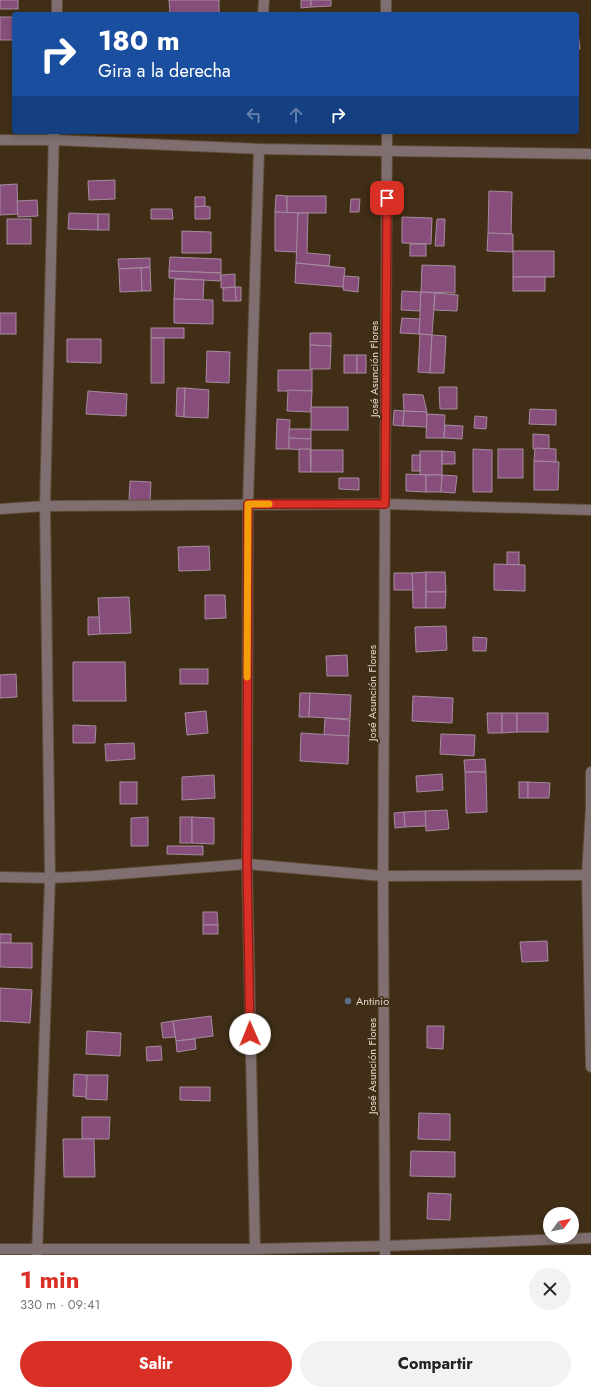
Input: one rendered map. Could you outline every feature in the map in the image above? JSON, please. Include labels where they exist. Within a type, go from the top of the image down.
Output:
[{"type":"street","points":[[57,0],[57,12]]},
{"type":"street","points":[[263,12],[264,0]]},
{"type":"street","points":[[386,0],[386,12]]},
{"type":"street","name":"José Asunción Flores","points":[[385,1251],[383,876],[387,134]]},
{"type":"street","points":[[0,140],[54,136],[259,148],[591,154]]},
{"type":"street","points":[[37,1252],[50,878],[45,506],[54,136]]},
{"type":"street","points":[[255,1249],[247,864],[248,504],[259,148]]},
{"type":"street","points":[[0,509],[45,506],[385,504],[591,510]]},
{"type":"street","points":[[591,772],[589,875],[591,1067]]},
{"type":"street","points":[[0,877],[50,878],[93,876],[247,864],[383,876],[589,875]]},
{"type":"street","points":[[0,1249],[37,1252],[255,1249],[385,1251],[591,1238]]},
{"type":"building","points":[[0,0],[18,0],[18,9],[0,9]]},
{"type":"building","points":[[169,0],[219,0],[219,12],[170,12]]},
{"type":"building","points":[[301,0],[311,0],[311,7],[301,8]]},
{"type":"building","points":[[311,0],[331,0],[331,6],[311,7]]},
{"type":"building","points":[[0,17],[12,17],[12,40],[0,40]]},
{"type":"building","points":[[115,180],[115,199],[89,200],[88,181]]},
{"type":"building","points":[[17,184],[18,214],[0,215],[0,185]]},
{"type":"building","points":[[489,191],[512,192],[511,234],[488,233]]},
{"type":"building","points":[[276,195],[287,196],[287,213],[275,212]]},
{"type":"building","points":[[287,196],[326,196],[326,213],[287,213]]},
{"type":"building","points":[[195,197],[205,197],[205,206],[195,207]]},
{"type":"building","points":[[351,199],[360,199],[359,212],[350,212]]},
{"type":"building","points":[[37,200],[38,216],[18,217],[17,201]]},
{"type":"building","points":[[195,207],[210,207],[210,219],[195,219]]},
{"type":"building","points":[[151,209],[172,209],[173,219],[151,219]]},
{"type":"building","points":[[275,212],[298,213],[297,252],[275,251]]},
{"type":"building","points":[[69,213],[98,214],[98,230],[68,229]]},
{"type":"building","points":[[298,213],[308,213],[307,253],[330,255],[329,266],[296,263]]},
{"type":"building","points":[[98,214],[109,214],[109,230],[98,230]]},
{"type":"building","points":[[402,217],[432,218],[431,244],[402,243]]},
{"type":"building","points":[[7,219],[31,219],[31,244],[7,244]]},
{"type":"building","points":[[437,219],[445,219],[444,246],[435,246]]},
{"type":"building","points":[[182,231],[211,232],[211,253],[182,253]]},
{"type":"building","points":[[488,233],[513,234],[513,252],[487,251]]},
{"type":"building","points":[[410,244],[426,244],[426,256],[410,256]]},
{"type":"building","points":[[513,251],[554,251],[554,277],[513,277]]},
{"type":"building","points":[[170,257],[221,259],[221,273],[169,271]]},
{"type":"building","points":[[150,258],[150,267],[119,269],[118,259]]},
{"type":"building","points":[[296,263],[345,268],[343,287],[295,283]]},
{"type":"building","points":[[422,265],[455,266],[455,293],[421,292]]},
{"type":"building","points":[[150,267],[151,291],[142,291],[141,268]]},
{"type":"building","points":[[141,268],[142,291],[120,292],[119,269]]},
{"type":"building","points":[[169,271],[221,273],[220,281],[169,278]]},
{"type":"building","points":[[235,274],[235,287],[221,288],[221,275]]},
{"type":"building","points":[[344,276],[359,277],[358,292],[343,290]]},
{"type":"building","points":[[513,277],[545,277],[545,291],[513,291]]},
{"type":"building","points":[[175,279],[204,280],[203,300],[174,299]]},
{"type":"building","points":[[235,287],[241,287],[241,301],[236,301]]},
{"type":"building","points":[[235,287],[236,301],[223,301],[223,288]]},
{"type":"building","points":[[402,291],[421,292],[420,311],[401,310]]},
{"type":"building","points":[[421,292],[435,293],[432,335],[419,334]]},
{"type":"building","points":[[435,293],[458,295],[457,311],[434,310]]},
{"type":"building","points":[[174,299],[213,300],[213,324],[174,323]]},
{"type":"building","points":[[0,313],[16,313],[16,334],[0,334]]},
{"type":"building","points":[[402,318],[420,319],[419,334],[400,333]]},
{"type":"building","points":[[151,328],[184,328],[184,338],[151,338]]},
{"type":"building","points":[[310,333],[331,333],[331,346],[310,345]]},
{"type":"building","points":[[420,334],[432,335],[430,373],[418,372]]},
{"type":"building","points":[[432,335],[446,336],[444,373],[430,373]]},
{"type":"building","points":[[151,338],[164,338],[164,383],[151,383]]},
{"type":"building","points":[[67,339],[101,339],[101,363],[67,362]]},
{"type":"building","points":[[310,345],[331,346],[330,369],[310,369]]},
{"type":"building","points":[[207,351],[230,352],[229,383],[206,382]]},
{"type":"building","points":[[344,355],[357,355],[357,373],[344,373]]},
{"type":"building","points":[[357,355],[366,355],[366,373],[357,373]]},
{"type":"building","points":[[278,370],[312,370],[312,391],[278,391]]},
{"type":"building","points":[[439,387],[457,387],[457,409],[440,409]]},
{"type":"building","points":[[177,388],[185,388],[184,417],[176,416]]},
{"type":"building","points":[[185,388],[209,390],[208,418],[184,417]]},
{"type":"building","points":[[288,390],[312,391],[311,412],[287,411]]},
{"type":"building","points":[[88,391],[127,394],[126,416],[86,414]]},
{"type":"building","points":[[403,394],[423,395],[427,412],[404,411]]},
{"type":"building","points":[[311,407],[348,407],[348,430],[311,430]]},
{"type":"building","points":[[530,409],[556,410],[556,425],[529,424]]},
{"type":"building","points":[[394,410],[404,411],[403,426],[393,425]]},
{"type":"building","points":[[404,411],[427,412],[427,427],[403,426]]},
{"type":"building","points":[[427,414],[445,415],[444,438],[426,438]]},
{"type":"building","points":[[475,416],[487,417],[486,429],[474,428]]},
{"type":"building","points":[[277,419],[290,420],[289,449],[276,449]]},
{"type":"building","points":[[445,425],[463,426],[462,439],[444,438]]},
{"type":"building","points":[[289,429],[311,429],[311,439],[289,438]]},
{"type":"building","points":[[533,434],[549,435],[549,449],[533,449]]},
{"type":"building","points":[[289,438],[311,439],[311,450],[289,449]]},
{"type":"building","points":[[535,448],[556,449],[556,462],[534,461]]},
{"type":"building","points":[[299,449],[310,449],[311,472],[299,472]]},
{"type":"building","points":[[473,449],[492,450],[492,492],[473,492]]},
{"type":"building","points":[[498,449],[523,449],[523,478],[498,478]]},
{"type":"building","points":[[311,450],[343,450],[343,472],[311,472]]},
{"type":"building","points":[[420,451],[442,451],[442,475],[420,475]]},
{"type":"building","points":[[442,451],[455,452],[455,464],[442,464]]},
{"type":"building","points":[[412,455],[420,455],[420,471],[412,471]]},
{"type":"building","points":[[534,461],[559,462],[558,490],[534,490]]},
{"type":"building","points":[[406,474],[426,475],[426,492],[406,491]]},
{"type":"building","points":[[426,475],[442,475],[441,492],[426,492]]},
{"type":"building","points":[[442,475],[457,476],[455,493],[441,492]]},
{"type":"building","points":[[339,478],[359,478],[359,490],[339,489]]},
{"type":"building","points":[[130,481],[151,482],[150,501],[129,500]]},
{"type":"building","points":[[209,546],[210,570],[179,571],[178,547]]},
{"type":"building","points":[[507,552],[519,552],[519,565],[507,565]]},
{"type":"building","points":[[494,564],[525,565],[525,591],[494,590]]},
{"type":"building","points":[[426,572],[426,608],[413,608],[412,573]]},
{"type":"building","points":[[426,572],[445,572],[446,592],[426,592]]},
{"type":"building","points":[[394,573],[412,573],[413,590],[394,590]]},
{"type":"building","points":[[426,592],[446,592],[445,608],[426,608]]},
{"type":"building","points":[[205,595],[225,595],[226,618],[205,619]]},
{"type":"building","points":[[129,597],[131,633],[100,634],[98,598]]},
{"type":"building","points":[[88,617],[99,617],[100,634],[88,635]]},
{"type":"building","points":[[446,626],[447,650],[416,652],[415,627]]},
{"type":"building","points":[[473,637],[487,638],[486,651],[473,651]]},
{"type":"building","points":[[347,655],[348,676],[327,676],[326,656]]},
{"type":"building","points":[[73,662],[125,662],[126,701],[73,701]]},
{"type":"building","points":[[180,669],[208,669],[208,684],[180,684]]},
{"type":"building","points":[[16,674],[17,697],[0,698],[0,675]]},
{"type":"building","points":[[300,693],[310,693],[309,717],[299,717]]},
{"type":"building","points":[[310,693],[351,695],[350,719],[309,717]]},
{"type":"building","points":[[413,696],[453,698],[452,723],[412,721]]},
{"type":"building","points":[[206,711],[208,733],[187,735],[185,713]]},
{"type":"building","points":[[487,713],[502,713],[502,733],[488,733]]},
{"type":"building","points":[[502,713],[517,713],[517,732],[502,733]]},
{"type":"building","points":[[517,713],[548,713],[548,732],[517,732]]},
{"type":"building","points":[[325,718],[350,720],[349,736],[324,735]]},
{"type":"building","points":[[73,725],[96,726],[95,743],[73,743]]},
{"type":"building","points":[[301,733],[349,736],[348,764],[300,761]]},
{"type":"building","points":[[441,734],[475,735],[474,756],[440,754]]},
{"type":"building","points":[[134,743],[135,759],[106,761],[105,744]]},
{"type":"building","points":[[485,759],[486,772],[465,772],[464,760]]},
{"type":"building","points":[[465,772],[486,772],[487,812],[466,813]]},
{"type":"building","points":[[442,774],[443,790],[417,792],[416,776]]},
{"type":"building","points":[[214,775],[215,798],[182,800],[182,777]]},
{"type":"building","points":[[120,782],[137,782],[137,804],[120,804]]},
{"type":"building","points":[[519,782],[528,782],[528,798],[519,798]]},
{"type":"building","points":[[528,782],[550,783],[549,798],[528,798]]},
{"type":"building","points":[[447,810],[449,829],[426,831],[425,811]]},
{"type":"building","points":[[425,811],[426,826],[405,827],[404,812]]},
{"type":"building","points":[[404,812],[405,827],[395,828],[394,813]]},
{"type":"building","points":[[148,817],[148,846],[131,846],[131,818]]},
{"type":"building","points":[[180,817],[192,817],[192,843],[180,843]]},
{"type":"building","points":[[192,817],[214,818],[214,844],[192,843]]},
{"type":"building","points":[[167,846],[203,846],[203,855],[167,854]]},
{"type":"building","points":[[203,912],[217,912],[218,925],[203,925]]},
{"type":"building","points":[[203,925],[218,925],[218,934],[203,934]]},
{"type":"building","points":[[0,934],[11,934],[11,943],[0,943]]},
{"type":"building","points":[[547,941],[548,961],[522,962],[520,942]]},
{"type":"building","points":[[0,943],[32,943],[32,968],[0,967]]},
{"type":"building","points":[[0,988],[32,990],[30,1023],[0,1021]]},
{"type":"building","points":[[211,1016],[213,1036],[176,1041],[173,1021]]},
{"type":"building","points":[[173,1021],[175,1037],[163,1038],[161,1023]]},
{"type":"building","points":[[427,1026],[444,1026],[443,1049],[427,1048]]},
{"type":"building","points":[[87,1031],[121,1033],[120,1056],[86,1054]]},
{"type":"building","points":[[195,1039],[196,1049],[177,1052],[176,1041]]},
{"type":"building","points":[[161,1046],[162,1060],[147,1061],[146,1047]]},
{"type":"building","points":[[74,1074],[87,1075],[86,1097],[73,1096]]},
{"type":"building","points":[[87,1075],[108,1075],[107,1100],[86,1099]]},
{"type":"building","points":[[180,1087],[210,1087],[210,1101],[180,1100]]},
{"type":"building","points":[[419,1113],[450,1114],[450,1140],[418,1139]]},
{"type":"building","points":[[82,1117],[110,1117],[109,1139],[82,1139]]},
{"type":"building","points":[[63,1139],[94,1139],[95,1177],[64,1177]]},
{"type":"building","points":[[411,1151],[455,1152],[455,1177],[410,1176]]},
{"type":"building","points":[[428,1193],[451,1194],[450,1220],[427,1219]]},
{"type":"slow traffic","points":[[247,677],[248,504],[269,504]]},
{"type":"place","name":"Antinio","points":[[348,1001]]},
{"type":"route","points":[[250,1034],[247,864],[248,504],[385,504],[387,198]]}]
